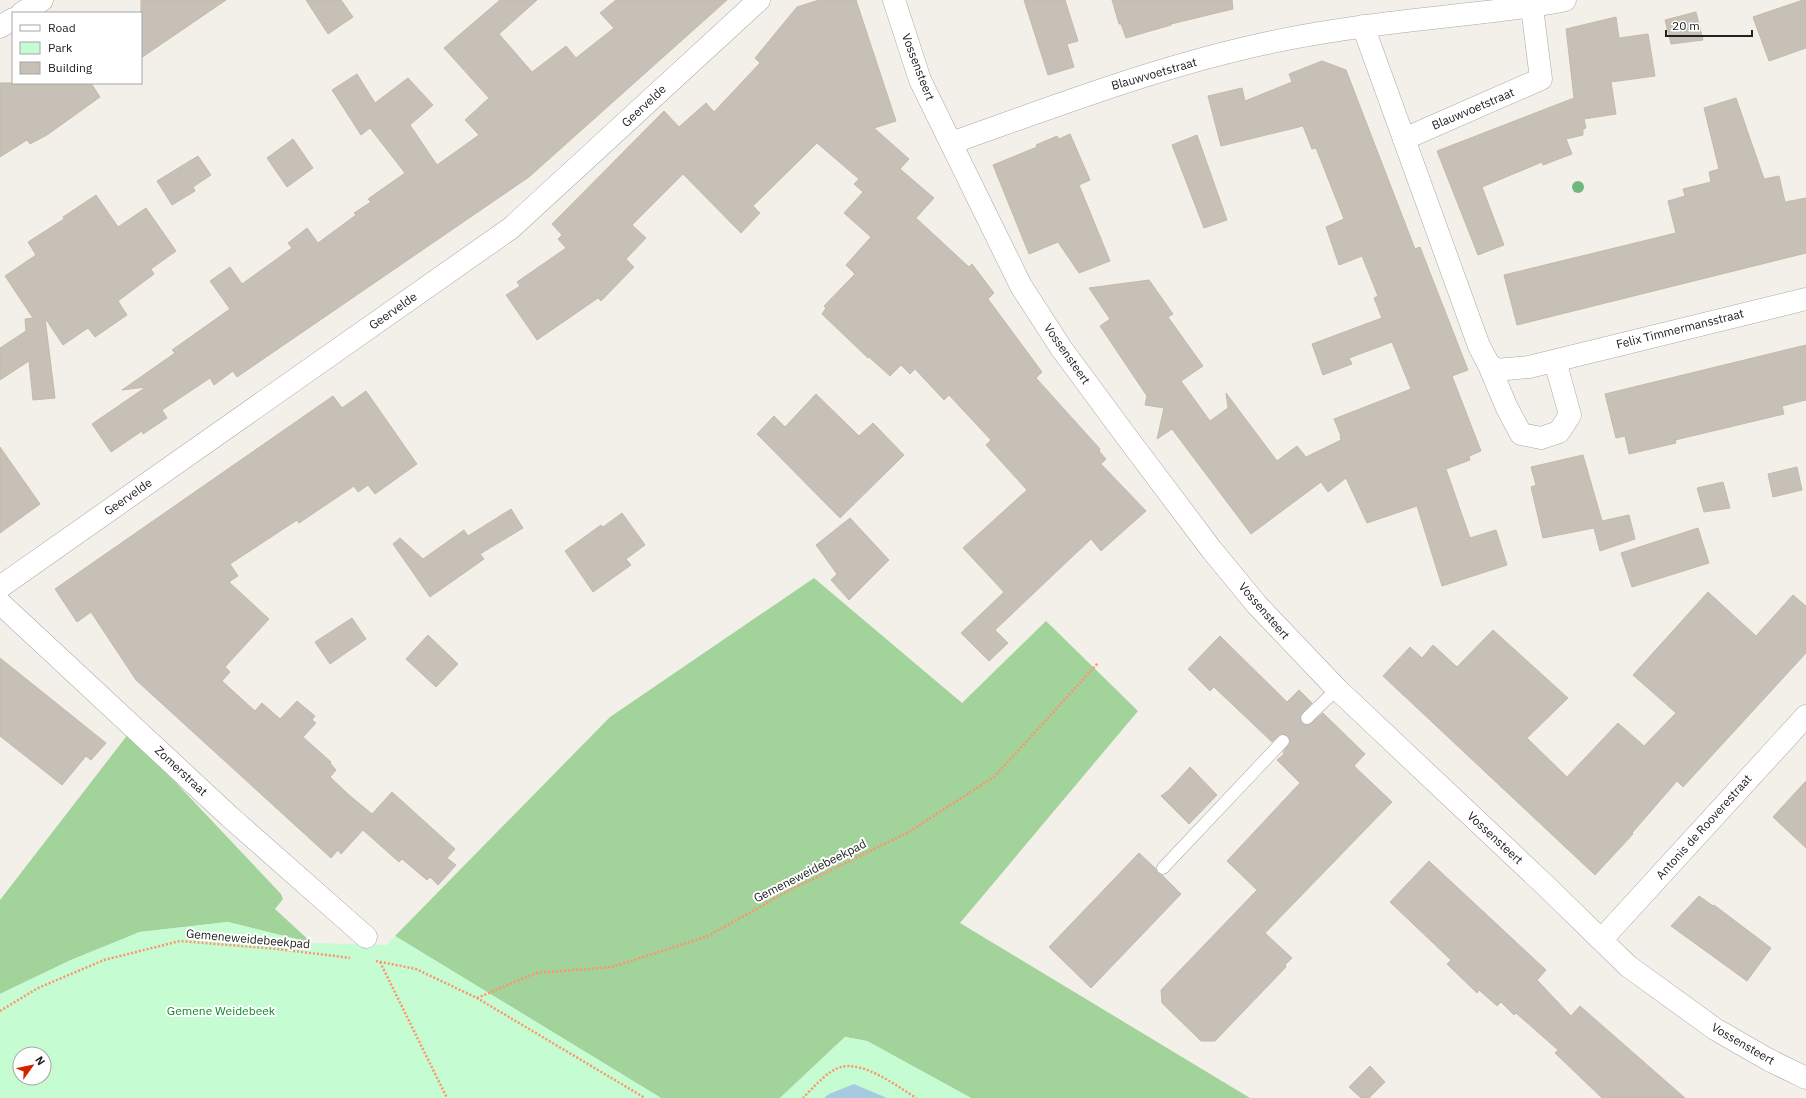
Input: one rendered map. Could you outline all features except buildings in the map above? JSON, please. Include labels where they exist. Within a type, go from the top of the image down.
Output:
[{"type":"street","points":[[24,12],[42,0]]},
{"type":"street","name":"Geervelde","points":[[0,587],[511,228],[759,0]]},
{"type":"street","name":"Vossensteert","points":[[894,0],[920,80],[1021,286],[1061,348],[1216,554],[1257,605],[1337,689],[1602,939],[1628,966],[1715,1029],[1769,1060],[1806,1078]]},
{"type":"street","name":"Blauwvoetstraat","points":[[951,143],[1114,85],[1186,64],[1272,42],[1363,26],[1532,7],[1565,0]]},
{"type":"street","name":"Blauwvoetstraat","points":[[1404,139],[1541,79],[1532,7]]},
{"type":"street","points":[[0,27],[12,19]]},
{"type":"street","points":[[1363,26],[1479,346],[1488,363],[1507,408],[1521,434],[1541,438],[1559,432],[1570,416],[1555,361]]},
{"type":"street","name":"Felix Timmermansstraat","points":[[1488,363],[1496,370],[1529,367],[1806,299]]},
{"type":"street","name":"Zomerstraat","points":[[0,603],[236,822],[366,937]]},
{"type":"street","name":"Antonis de Rooverestraat","points":[[1602,939],[1806,716]]},
{"type":"lane","points":[[1307,718],[1337,689]]},
{"type":"lane","points":[[1163,868],[1283,742]]},
{"type":"path","name":"Gemeneweidebeekpad","points":[[477,998],[536,974],[612,967],[708,936],[790,890],[907,833],[994,777],[1098,663]]},
{"type":"path","name":"Gemeneweidebeekpad","points":[[0,1011],[38,988],[104,960],[180,942],[278,949],[356,959]]},
{"type":"path","points":[[372,961],[416,969],[477,998],[645,1098]]},
{"type":"path","points":[[380,962],[447,1098]]},
{"type":"path","points":[[803,1098],[824,1077],[840,1067],[859,1066],[916,1098]]},
{"type":"green space","points":[[814,578],[962,703],[1046,621],[1138,711],[960,923],[1250,1098],[971,1098],[867,1041],[845,1037],[780,1098],[661,1098],[395,936],[610,717]]},
{"type":"green space","points":[[129,733],[281,894],[283,899],[275,909],[312,943],[228,922],[140,932],[71,960],[0,994],[0,900]]},
{"type":"green space","name":"Gemene Weidebeek","points":[[228,922],[312,943],[387,945],[395,936],[661,1098],[0,1098],[0,994],[71,960],[140,932]]},
{"type":"green space","points":[[845,1037],[867,1041],[971,1098],[780,1098]]},
{"type":"water","points":[[854,1084],[887,1098],[824,1098],[829,1094]]}]
